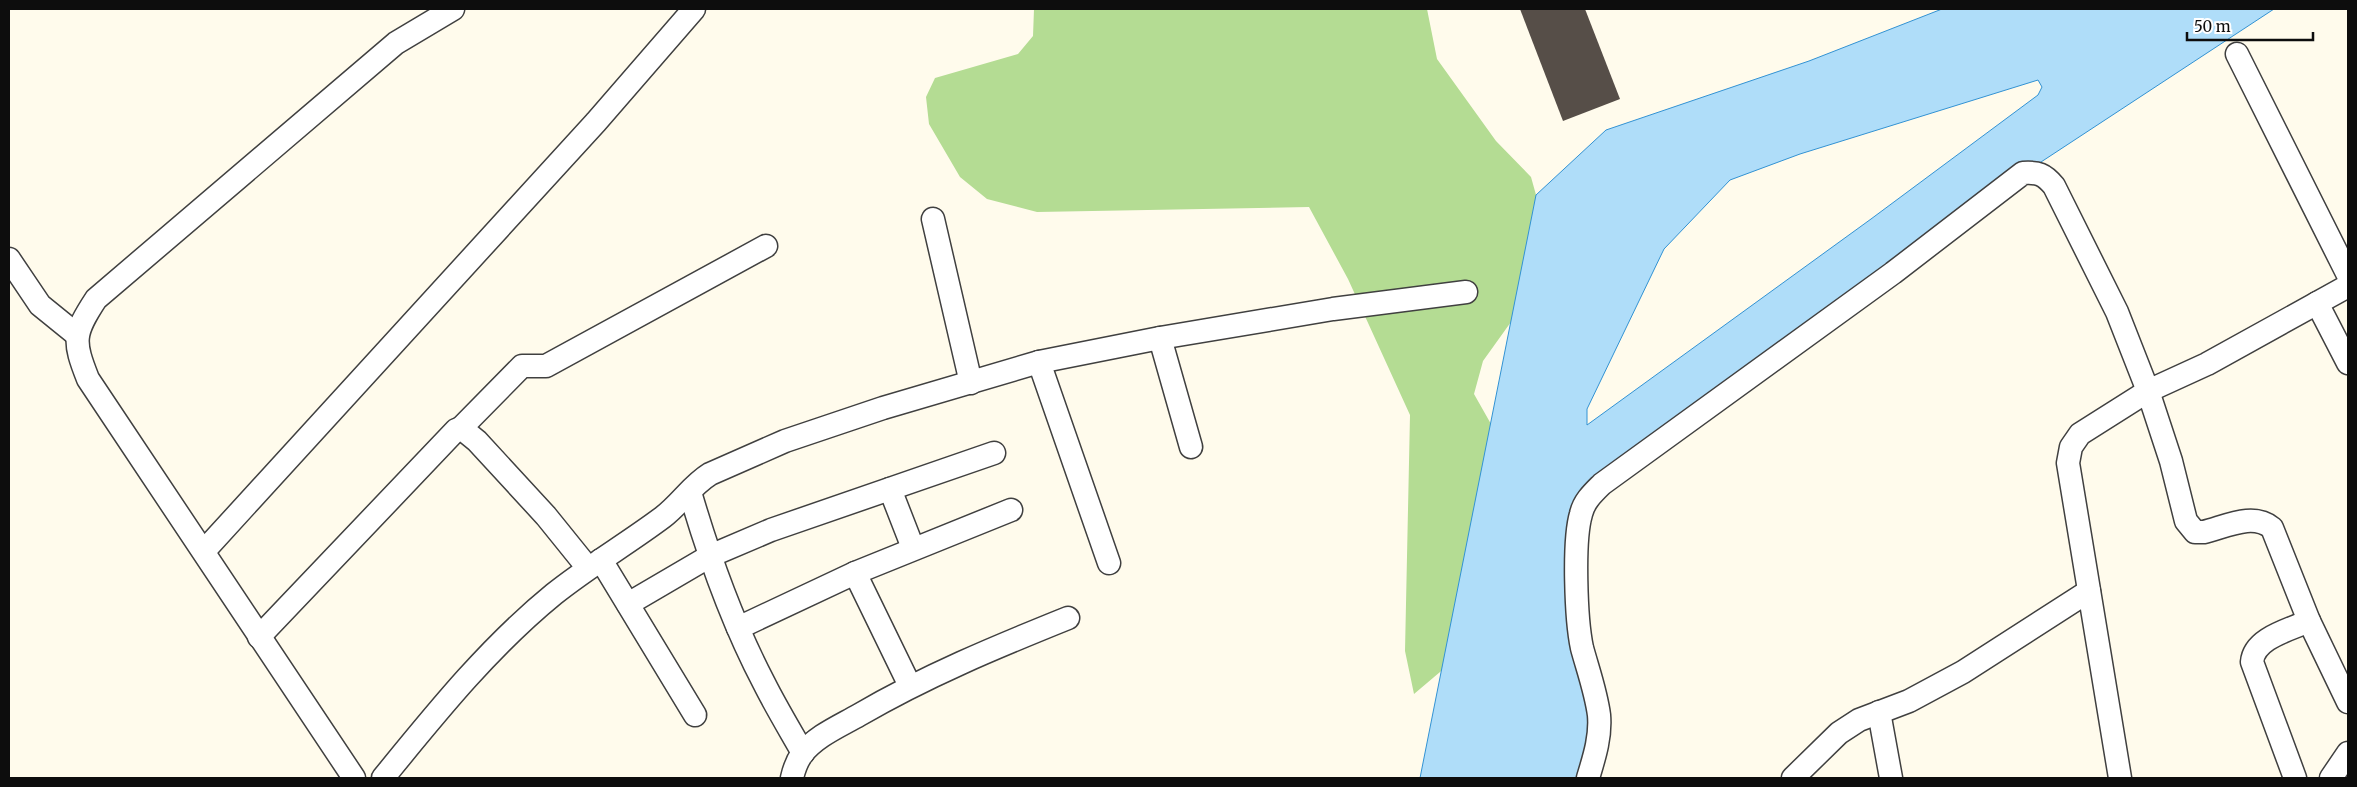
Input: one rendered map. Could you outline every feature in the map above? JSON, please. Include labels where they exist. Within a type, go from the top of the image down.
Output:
[{"type":"street","points":[[354,778],[88,379],[77,353],[76,335],[83,319],[96,299],[396,43],[452,9]]},
{"type":"street","points":[[204,551],[596,122],[694,9]]},
{"type":"street","points":[[2237,54],[2348,274]]},
{"type":"street","points":[[1588,778],[1598,747],[1599,715],[1582,646],[1577,593],[1577,531],[1581,513],[1589,496],[1602,484],[1893,273],[2023,173],[2037,172],[2046,177],[2054,186],[2117,312],[2148,391],[2171,461],[2186,521],[2190,528],[2196,532],[2204,532],[2254,519],[2265,522],[2272,528],[2309,620],[2348,702]]},
{"type":"street","points":[[933,219],[971,383]]},
{"type":"street","points":[[259,637],[456,430],[461,428],[522,366],[546,366],[766,246]]},
{"type":"street","points":[[9,259],[40,305],[76,335]]},
{"type":"street","points":[[2120,778],[2068,463],[2071,448],[2080,434],[2148,391],[2206,364],[2348,286]]},
{"type":"street","points":[[383,778],[452,694],[501,642],[552,596],[594,564],[664,517],[700,481],[710,474],[785,441],[883,408],[1039,362],[1160,338],[1333,309],[1466,292]]},
{"type":"street","points":[[2317,303],[2348,363]]},
{"type":"street","points":[[1160,338],[1190,448]]},
{"type":"street","points":[[1039,362],[1109,563]]},
{"type":"street","points":[[461,428],[477,442],[594,564],[628,604],[694,715]]},
{"type":"street","points":[[628,604],[710,556],[771,530],[994,453]]},
{"type":"street","points":[[890,489],[913,548]]},
{"type":"street","points":[[690,492],[710,556],[738,628],[763,683],[803,753]]},
{"type":"street","points":[[738,628],[855,573],[1011,510]]},
{"type":"street","points":[[855,573],[910,686]]},
{"type":"street","points":[[1793,778],[1839,734],[1859,720],[1909,701],[1963,672],[2089,591]]},
{"type":"street","points":[[792,778],[794,768],[803,753],[830,732],[910,686],[972,657],[1068,618]]},
{"type":"street","points":[[2295,778],[2252,662],[2252,653],[2258,646],[2309,620]]},
{"type":"street","points":[[1879,712],[1891,778]]},
{"type":"street","points":[[2331,778],[2348,753]]},
{"type":"green space","points":[[1034,9],[1427,9],[1437,59],[1496,141],[1531,177],[1545,227],[1526,301],[1483,361],[1474,394],[1504,447],[1453,661],[1414,694],[1405,651],[1410,415],[1348,279],[1309,207],[1037,212],[987,199],[960,177],[929,124],[926,97],[935,78],[1018,54],[1033,36]]},
{"type":"water","points":[[1942,9],[2274,9],[2041,162],[1584,492],[1581,625],[1602,734],[1579,778],[1420,778],[1536,195],[1606,130],[1809,61]],"holes":[[[2038,80],[2042,87],[2038,95],[1587,425],[1587,409],[1664,249],[1730,180],[1800,154]]]},
{"type":"building","points":[[1520,9],[1585,9],[1620,99],[1563,121]]}]
